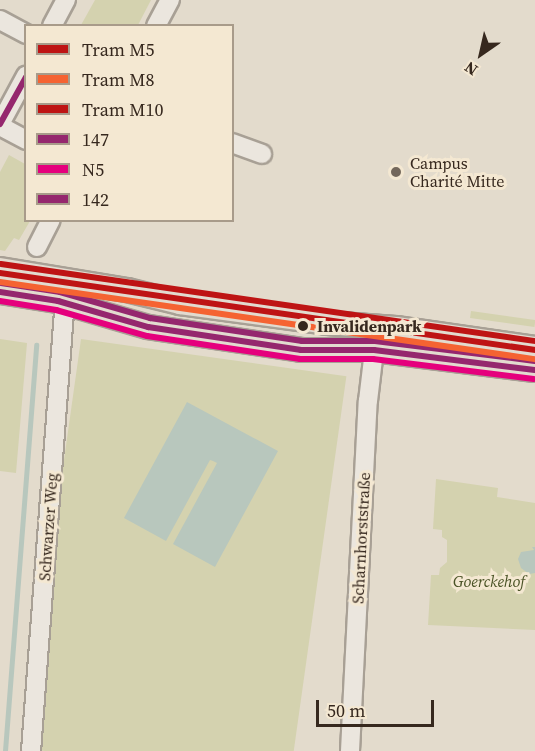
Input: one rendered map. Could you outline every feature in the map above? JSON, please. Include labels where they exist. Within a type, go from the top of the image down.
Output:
[{"type":"main road","points":[[0,269],[69,279],[180,303],[327,323],[377,326],[535,348]]},
{"type":"main road","points":[[65,303],[69,279]]},
{"type":"main road","points":[[0,292],[65,303],[148,327],[301,350],[374,350],[535,370]]},
{"type":"street","points":[[53,24],[66,0]]},
{"type":"street","points":[[157,24],[170,0]]},
{"type":"street","points":[[0,20],[24,33]]},
{"type":"street","points":[[24,80],[0,125],[24,139]]},
{"type":"street","points":[[234,144],[262,154]]},
{"type":"street","points":[[37,247],[50,222]]},
{"type":"street","name":"Schwarzer Weg","points":[[31,751],[65,303]]},
{"type":"street","name":"Scharnhorststraße","points":[[350,751],[368,401],[377,326]]},
{"type":"green space","points":[[95,0],[151,0],[139,24],[82,24]]},
{"type":"green space","points":[[9,155],[24,163],[24,222],[29,222],[19,240],[14,238],[5,251],[0,250],[0,172]]},
{"type":"green space","points":[[471,311],[535,320],[534,327],[470,318]]},
{"type":"green space","points":[[0,339],[27,343],[16,473],[0,471]]},
{"type":"green space","name":"Invalidenpark","points":[[81,339],[346,376],[294,751],[45,751],[24,748]]},
{"type":"green space","name":"Goerckehof","points":[[436,479],[498,488],[497,497],[535,503],[535,630],[428,625],[431,575],[439,575],[440,568],[447,562],[447,540],[442,537],[442,530],[433,529]]},
{"type":"shaded area","points":[[187,402],[278,451],[215,567],[173,544],[217,463],[210,460],[166,541],[124,518]]},
{"type":"shaded area","points":[[532,547],[535,547],[535,573],[529,574],[521,568],[518,559],[521,552],[534,550]]},
{"type":"waterway","points":[[5,751],[36,345]]},
{"type":"tram line","name":"M10","points":[[1,264],[535,341]]},
{"type":"tram line","name":"M5","points":[[0,273],[535,350]]},
{"type":"tram line","name":"M8","points":[[0,282],[534,359]]},
{"type":"transit line","name":"147","points":[[0,124],[24,81]]},
{"type":"transit line","name":"142","points":[[1,283],[60,292],[150,318],[302,341],[375,341],[535,361]]},
{"type":"transit line","name":"147","points":[[0,292],[58,301],[148,327],[301,350],[374,350],[535,370]]},
{"type":"transit line","name":"N5","points":[[0,301],[56,310],[147,336],[300,359],[373,359],[534,379]]},
{"type":"place","name":"Campus Charité Mitte","points":[[396,172]]},
{"type":"place","name":"Invalidenpark","points":[[303,326]]}]
